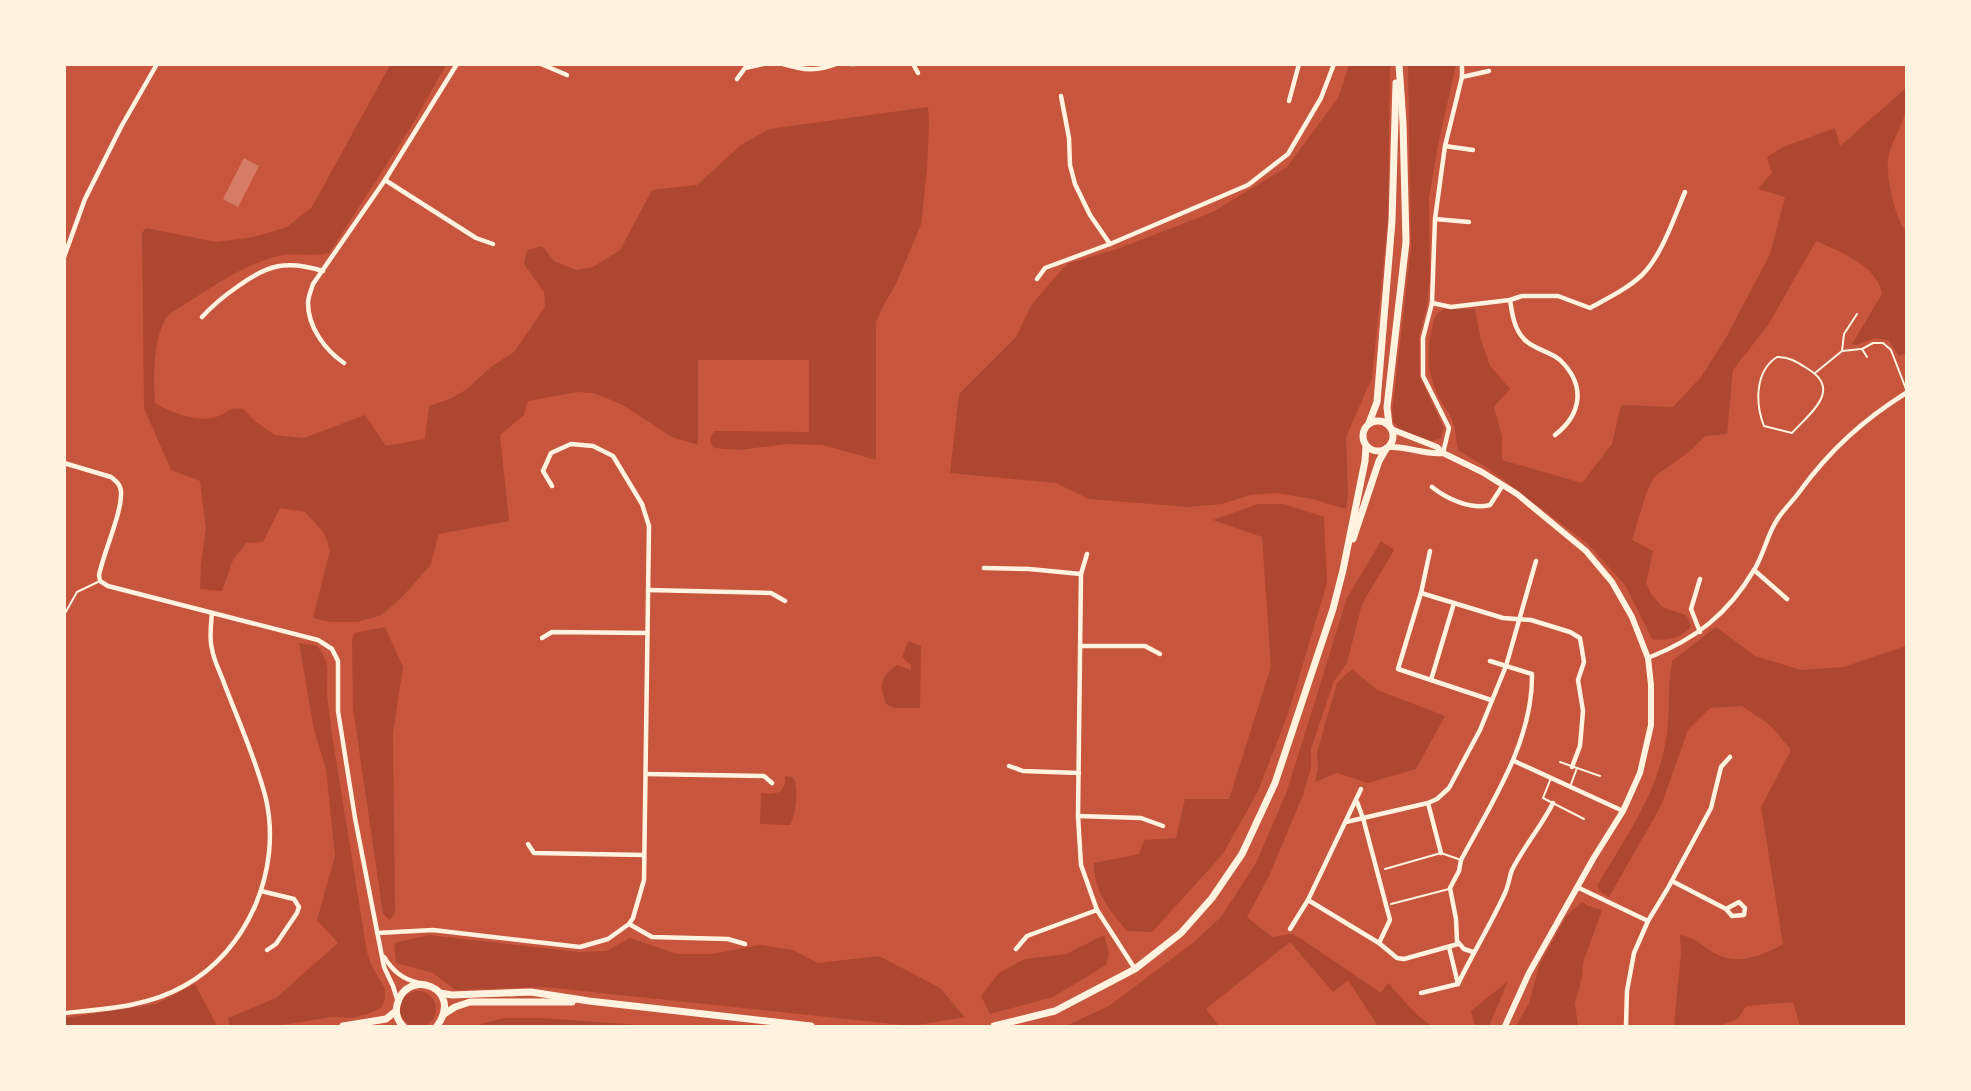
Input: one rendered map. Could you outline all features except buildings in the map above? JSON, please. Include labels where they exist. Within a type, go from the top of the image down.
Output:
[{"type":"main road","points":[[994,1026],[1055,1011],[1135,969],[1181,933],[1212,897],[1242,854],[1275,783],[1333,609],[1365,461],[1366,446],[1362,437],[1377,402],[1392,221],[1398,64]]},
{"type":"main road","points":[[1343,570],[1379,461],[1392,439],[1387,407],[1406,242],[1403,123],[1398,64]]},
{"type":"main road","points":[[1369,423],[1379,421],[1390,428]]},
{"type":"main road","points":[[1366,446],[1375,451],[1387,448]]},
{"type":"main road","points":[[403,1026],[397,1019],[396,1011],[401,994],[410,987],[421,984],[432,986],[440,993],[452,996],[531,992],[589,1001],[811,1026]]},
{"type":"main road","points":[[440,993],[445,1007],[441,1022]]},
{"type":"main road","points":[[441,1022],[455,1007],[470,1002],[589,1001]]},
{"type":"main road","points":[[343,1026],[386,1019],[396,1011]]},
{"type":"street","points":[[64,257],[85,199],[125,119],[157,64]]},
{"type":"street","points":[[344,363],[324,346],[310,316],[308,300],[313,284],[385,180],[457,64]]},
{"type":"street","points":[[541,64],[567,75]]},
{"type":"street","points":[[737,79],[745,68],[763,64]]},
{"type":"street","points":[[783,64],[804,70],[825,69],[836,64]]},
{"type":"street","points":[[850,64],[855,64]]},
{"type":"street","points":[[913,64],[918,73]]},
{"type":"street","points":[[1289,101],[1299,64]]},
{"type":"street","points":[[1037,279],[1045,268],[1110,244],[1248,185],[1288,154],[1321,98],[1334,64]]},
{"type":"street","points":[[1443,453],[1449,428],[1423,376],[1423,338],[1432,303],[1436,219],[1445,146],[1462,77],[1462,64]]},
{"type":"street","points":[[1462,77],[1489,71]]},
{"type":"street","points":[[1061,96],[1070,138],[1070,165],[1075,184],[1090,214],[1110,244]]},
{"type":"street","points":[[1445,146],[1473,150]]},
{"type":"street","points":[[385,180],[476,238],[493,244]]},
{"type":"street","points":[[1432,303],[1451,307],[1510,300],[1522,296],[1558,296],[1590,308],[1627,286],[1643,273],[1663,243],[1685,192]]},
{"type":"street","points":[[1436,219],[1468,222]]},
{"type":"street","points":[[202,317],[214,304],[252,276],[269,267],[280,264],[303,265],[323,270]]},
{"type":"street","points":[[1510,300],[1514,320],[1524,340],[1559,359],[1575,381],[1578,395],[1576,411],[1565,427],[1555,435]]},
{"type":"street","points":[[1648,658],[1677,646],[1700,632],[1733,602],[1754,570],[1777,520],[1830,454],[1853,431],[1906,391]]},
{"type":"street","points":[[1390,428],[1437,447],[1443,453],[1503,485],[1586,551],[1612,582],[1632,617],[1648,658],[1651,725],[1640,772],[1623,811],[1528,974],[1505,1026]]},
{"type":"street","points":[[376,933],[433,930],[579,947],[608,939],[629,924],[644,880],[649,526],[642,504],[613,456],[593,446],[571,444],[551,453],[543,471],[552,486]]},
{"type":"street","points":[[1387,448],[1397,447],[1434,454],[1443,453]]},
{"type":"street","points":[[64,463],[111,477],[122,490],[99,574],[100,580],[108,586],[318,640],[332,649],[338,661],[338,711],[376,933],[384,967],[398,1002]]},
{"type":"street","points":[[1432,487],[1441,495],[1481,507],[1490,505],[1503,485]]},
{"type":"street","points":[[1430,551],[1421,593],[1398,669],[1491,700]]},
{"type":"street","points":[[1087,554],[1081,574],[1078,816],[1081,865],[1097,910],[1135,969]]},
{"type":"street","points":[[1346,822],[1428,803],[1437,799],[1449,788],[1480,730],[1506,666],[1536,561]]},
{"type":"street","points":[[984,568],[1081,574]]},
{"type":"street","points":[[1754,570],[1787,599]]},
{"type":"street","points":[[1700,579],[1700,586],[1691,609],[1700,632]]},
{"type":"street","points":[[648,590],[771,593],[785,601]]},
{"type":"street","points":[[1421,593],[1503,618],[1532,620],[1570,632],[1580,638],[1584,662],[1578,680],[1583,711],[1580,746],[1575,767]]},
{"type":"street","points":[[1431,680],[1454,603]]},
{"type":"street","points":[[64,1013],[135,1004],[184,986],[221,956],[246,927],[261,891],[270,844],[266,801],[211,649],[212,613]]},
{"type":"street","points":[[542,638],[552,632],[647,633]]},
{"type":"street","points":[[1080,646],[1145,645],[1160,654]]},
{"type":"street","points":[[1473,952],[1458,944],[1450,888],[1460,871],[1461,860],[1514,761],[1533,694],[1532,674],[1490,661]]},
{"type":"street","points":[[1626,1026],[1634,952],[1648,921],[1711,808],[1721,767],[1730,757]]},
{"type":"street","points":[[1514,761],[1623,811]]},
{"type":"street","points":[[1009,766],[1023,771],[1079,773]]},
{"type":"street","points":[[646,774],[764,776],[772,783]]},
{"type":"street","points":[[1290,929],[1308,900],[1357,802],[1361,789]]},
{"type":"street","points":[[1357,802],[1390,920],[1379,943]]},
{"type":"street","points":[[1428,803],[1441,853]]},
{"type":"street","points":[[1458,984],[1506,891],[1511,872],[1553,803]]},
{"type":"street","points":[[1078,816],[1141,818],[1163,826]]},
{"type":"street","points":[[528,844],[534,853],[645,855]]},
{"type":"street","points":[[1672,881],[1726,909],[1732,916],[1744,915],[1745,908],[1739,902],[1726,909]]},
{"type":"street","points":[[1577,887],[1648,921]]},
{"type":"street","points":[[261,891],[294,899],[299,907],[276,944],[267,950]]},
{"type":"street","points":[[1308,900],[1379,943],[1397,958],[1404,959],[1458,944]]},
{"type":"street","points":[[1016,949],[1027,936],[1097,910]]},
{"type":"street","points":[[629,924],[652,937],[728,939],[745,944]]},
{"type":"street","points":[[1449,947],[1458,984]]},
{"type":"street","points":[[382,954],[391,968],[405,980],[421,984]]},
{"type":"street","points":[[1420,993],[1458,984]]},
{"type":"lane","points":[[1842,351],[1844,334],[1857,314]]},
{"type":"lane","points":[[1815,373],[1842,351],[1862,349],[1873,343],[1883,343],[1890,350],[1906,391]]},
{"type":"lane","points":[[1862,349],[1867,357]]},
{"type":"lane","points":[[1777,357],[1788,357],[1815,373],[1821,379],[1823,397],[1792,433],[1764,426],[1760,414],[1760,378],[1771,361],[1777,357]]},
{"type":"lane","points":[[64,615],[77,592],[100,580]]},
{"type":"lane","points":[[1560,762],[1600,776]]},
{"type":"lane","points":[[1570,787],[1575,767]]},
{"type":"lane","points":[[1551,778],[1543,798],[1584,819]]},
{"type":"lane","points":[[1385,869],[1441,853],[1461,860]]},
{"type":"lane","points":[[1391,904],[1450,888]]},
{"type":"shaded area","points":[[390,65],[446,65],[411,127],[329,253],[282,256],[251,265],[170,313],[162,325],[157,347],[154,371],[155,403],[176,413],[201,419],[216,417],[233,409],[243,409],[256,422],[275,435],[304,438],[365,415],[386,446],[425,439],[429,406],[452,398],[467,389],[491,367],[514,352],[545,307],[544,292],[524,264],[527,250],[542,246],[554,261],[576,270],[593,267],[620,250],[652,190],[697,185],[741,145],[769,129],[928,107],[927,169],[921,225],[895,286],[876,322],[876,460],[823,445],[786,444],[740,450],[714,448],[710,439],[715,431],[809,432],[809,360],[698,360],[698,445],[672,437],[621,404],[593,393],[577,392],[528,401],[524,415],[500,435],[509,521],[439,534],[430,566],[382,615],[357,622],[330,622],[313,618],[330,550],[324,533],[305,512],[280,508],[263,542],[246,543],[233,560],[222,591],[200,589],[206,528],[200,481],[171,470],[144,408],[142,233],[146,228],[216,242],[254,237],[287,227],[312,207]]},
{"type":"shaded area","points":[[1349,65],[1390,65],[1388,219],[1372,378],[1346,437],[1348,494],[1346,509],[1312,499],[1277,493],[1250,495],[1222,504],[1188,507],[1089,499],[1056,483],[950,473],[959,394],[1016,337],[1032,304],[1067,264],[1120,248],[1213,212],[1287,167],[1338,98]]},
{"type":"shaded area","points":[[1408,65],[1456,65],[1429,198],[1430,277],[1427,305],[1419,337],[1420,377],[1444,428],[1441,438],[1432,441],[1401,431],[1394,423],[1392,413],[1411,247]]},
{"type":"shaded area","points":[[1905,89],[1907,107],[1890,151],[1888,167],[1895,208],[1906,230],[1906,353],[1899,356],[1888,340],[1875,338],[1857,345],[1852,344],[1882,294],[1879,284],[1873,275],[1856,261],[1816,241],[1768,325],[1733,370],[1727,434],[1705,436],[1690,451],[1654,477],[1646,494],[1632,540],[1653,551],[1646,583],[1651,594],[1662,607],[1686,615],[1691,626],[1683,634],[1674,638],[1652,639],[1625,585],[1587,543],[1486,467],[1458,450],[1453,422],[1434,387],[1429,368],[1430,340],[1434,319],[1444,309],[1475,309],[1481,340],[1490,366],[1510,389],[1494,407],[1502,436],[1502,460],[1582,483],[1612,444],[1621,405],[1673,407],[1701,377],[1727,336],[1770,254],[1785,197],[1758,189],[1772,173],[1767,157],[1783,147],[1835,128],[1840,146]]},
{"type":"shaded area","points":[[1258,504],[1284,504],[1324,517],[1327,583],[1288,714],[1258,791],[1223,854],[1152,932],[1127,931],[1100,892],[1096,883],[1094,863],[1139,854],[1144,840],[1176,838],[1185,799],[1229,799],[1271,667],[1262,537],[1213,520]]},
{"type":"shaded area","points":[[1381,541],[1394,550],[1362,604],[1347,663],[1334,681],[1311,749],[1311,768],[1303,795],[1269,876],[1247,917],[1272,937],[1292,934],[1300,938],[1381,993],[1388,983],[1415,1012],[1433,1026],[1378,1026],[1348,980],[1333,992],[1290,942],[1206,1009],[1219,1026],[1066,1026],[1109,1006],[1194,942],[1221,917],[1256,863],[1287,791],[1347,598]]},
{"type":"shaded area","points":[[385,627],[403,667],[393,733],[395,913],[390,920],[383,914],[353,708],[352,639],[355,633]]},
{"type":"shaded area","points":[[1716,627],[1755,656],[1801,670],[1844,667],[1906,646],[1906,1026],[1800,1026],[1793,1002],[1746,1006],[1738,1019],[1719,1026],[1674,1025],[1681,953],[1680,935],[1695,940],[1714,953],[1732,959],[1758,956],[1783,944],[1761,807],[1791,750],[1770,725],[1742,706],[1710,708],[1688,730],[1661,806],[1609,897],[1597,886],[1637,818],[1654,783],[1667,734],[1672,661]]},
{"type":"shaded area","points":[[908,641],[921,646],[920,708],[894,708],[886,704],[882,682],[897,665],[911,670],[911,665],[902,657]]},
{"type":"shaded area","points":[[299,643],[317,646],[325,658],[331,728],[367,952],[385,989],[385,1000],[381,1008],[351,1018],[332,1017],[276,1026],[230,1026],[228,1018],[276,998],[338,943],[317,920],[335,856],[326,769],[314,730]]},
{"type":"shaded area","points":[[1352,669],[1377,690],[1445,716],[1416,769],[1368,783],[1337,773],[1315,782],[1318,769],[1317,752],[1337,683]]},
{"type":"shaded area","points":[[785,776],[793,777],[796,788],[795,808],[790,825],[760,824],[761,793],[780,792],[785,784]]},
{"type":"shaded area","points":[[1582,902],[1602,910],[1583,963],[1575,1004],[1578,1026],[1516,1026],[1529,1003],[1540,963],[1567,915]]},
{"type":"shaded area","points":[[429,935],[579,952],[606,951],[630,938],[677,954],[712,954],[760,945],[793,950],[818,963],[879,956],[940,988],[965,1017],[912,1026],[545,987],[455,990],[433,973],[396,963],[394,943]]},
{"type":"shaded area","points":[[1104,935],[1109,953],[1106,965],[1053,997],[990,1014],[981,996],[999,973],[1025,959],[1066,954]]},
{"type":"shaded area","points":[[1508,981],[1489,1026],[1475,1026],[1471,1011]]},
{"type":"shaded area","points":[[195,984],[217,1026],[65,1026],[65,1018],[156,1004]]},
{"type":"shaded area","points":[[418,991],[431,996],[436,1009],[431,1022],[418,1027],[405,1022],[400,1009],[405,996]]},
{"type":"shaded area","points":[[504,1018],[542,1018],[652,1026],[479,1026]]}]
